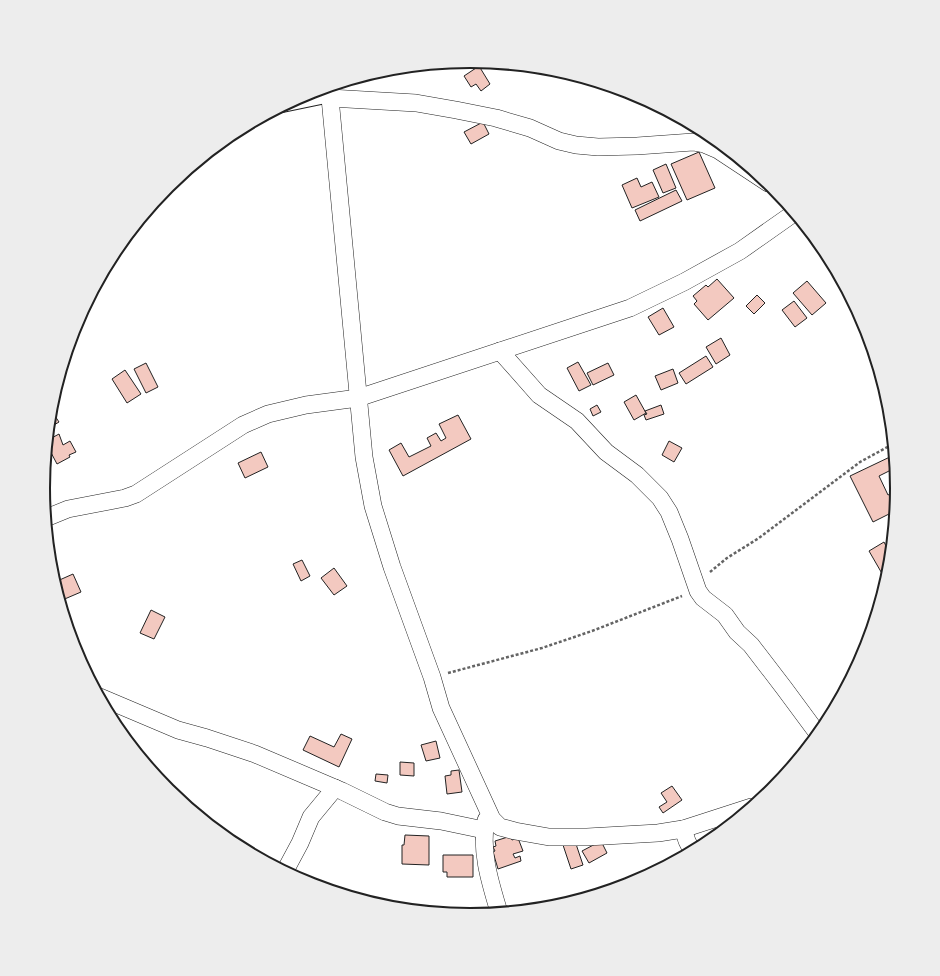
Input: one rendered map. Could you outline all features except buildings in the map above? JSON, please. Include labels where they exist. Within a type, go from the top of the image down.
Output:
[{"type":"street","points":[[329,92],[416,103],[496,118],[530,128],[559,141],[576,145],[598,147],[693,142],[704,144],[728,157]]},
{"type":"street","points":[[328,93],[364,457],[373,506],[392,567],[432,677],[441,708],[487,812],[500,827],[549,837],[587,837],[642,834],[683,829],[738,812]]},
{"type":"street","points":[[51,516],[68,509],[125,498],[136,494],[243,424],[268,414],[306,405],[358,398],[630,308],[684,282],[740,251],[790,216]]},
{"type":"street","points":[[500,351],[539,395],[577,421],[606,452],[637,475],[660,498],[669,512],[696,586],[704,598],[725,616],[737,632],[751,645],[814,728]]},
{"type":"street","points":[[107,700],[178,730],[255,754],[398,816],[441,821],[484,830]]},
{"type":"street","points":[[287,866],[300,843],[311,817],[335,788]]},
{"type":"street","points":[[487,812],[484,830],[485,857],[499,907]]},
{"type":"street","points":[[683,829],[690,846]]},
{"type":"path","points":[[432,677],[542,648],[592,631],[677,598],[696,586],[727,558],[759,538],[860,462],[888,447]]}]
